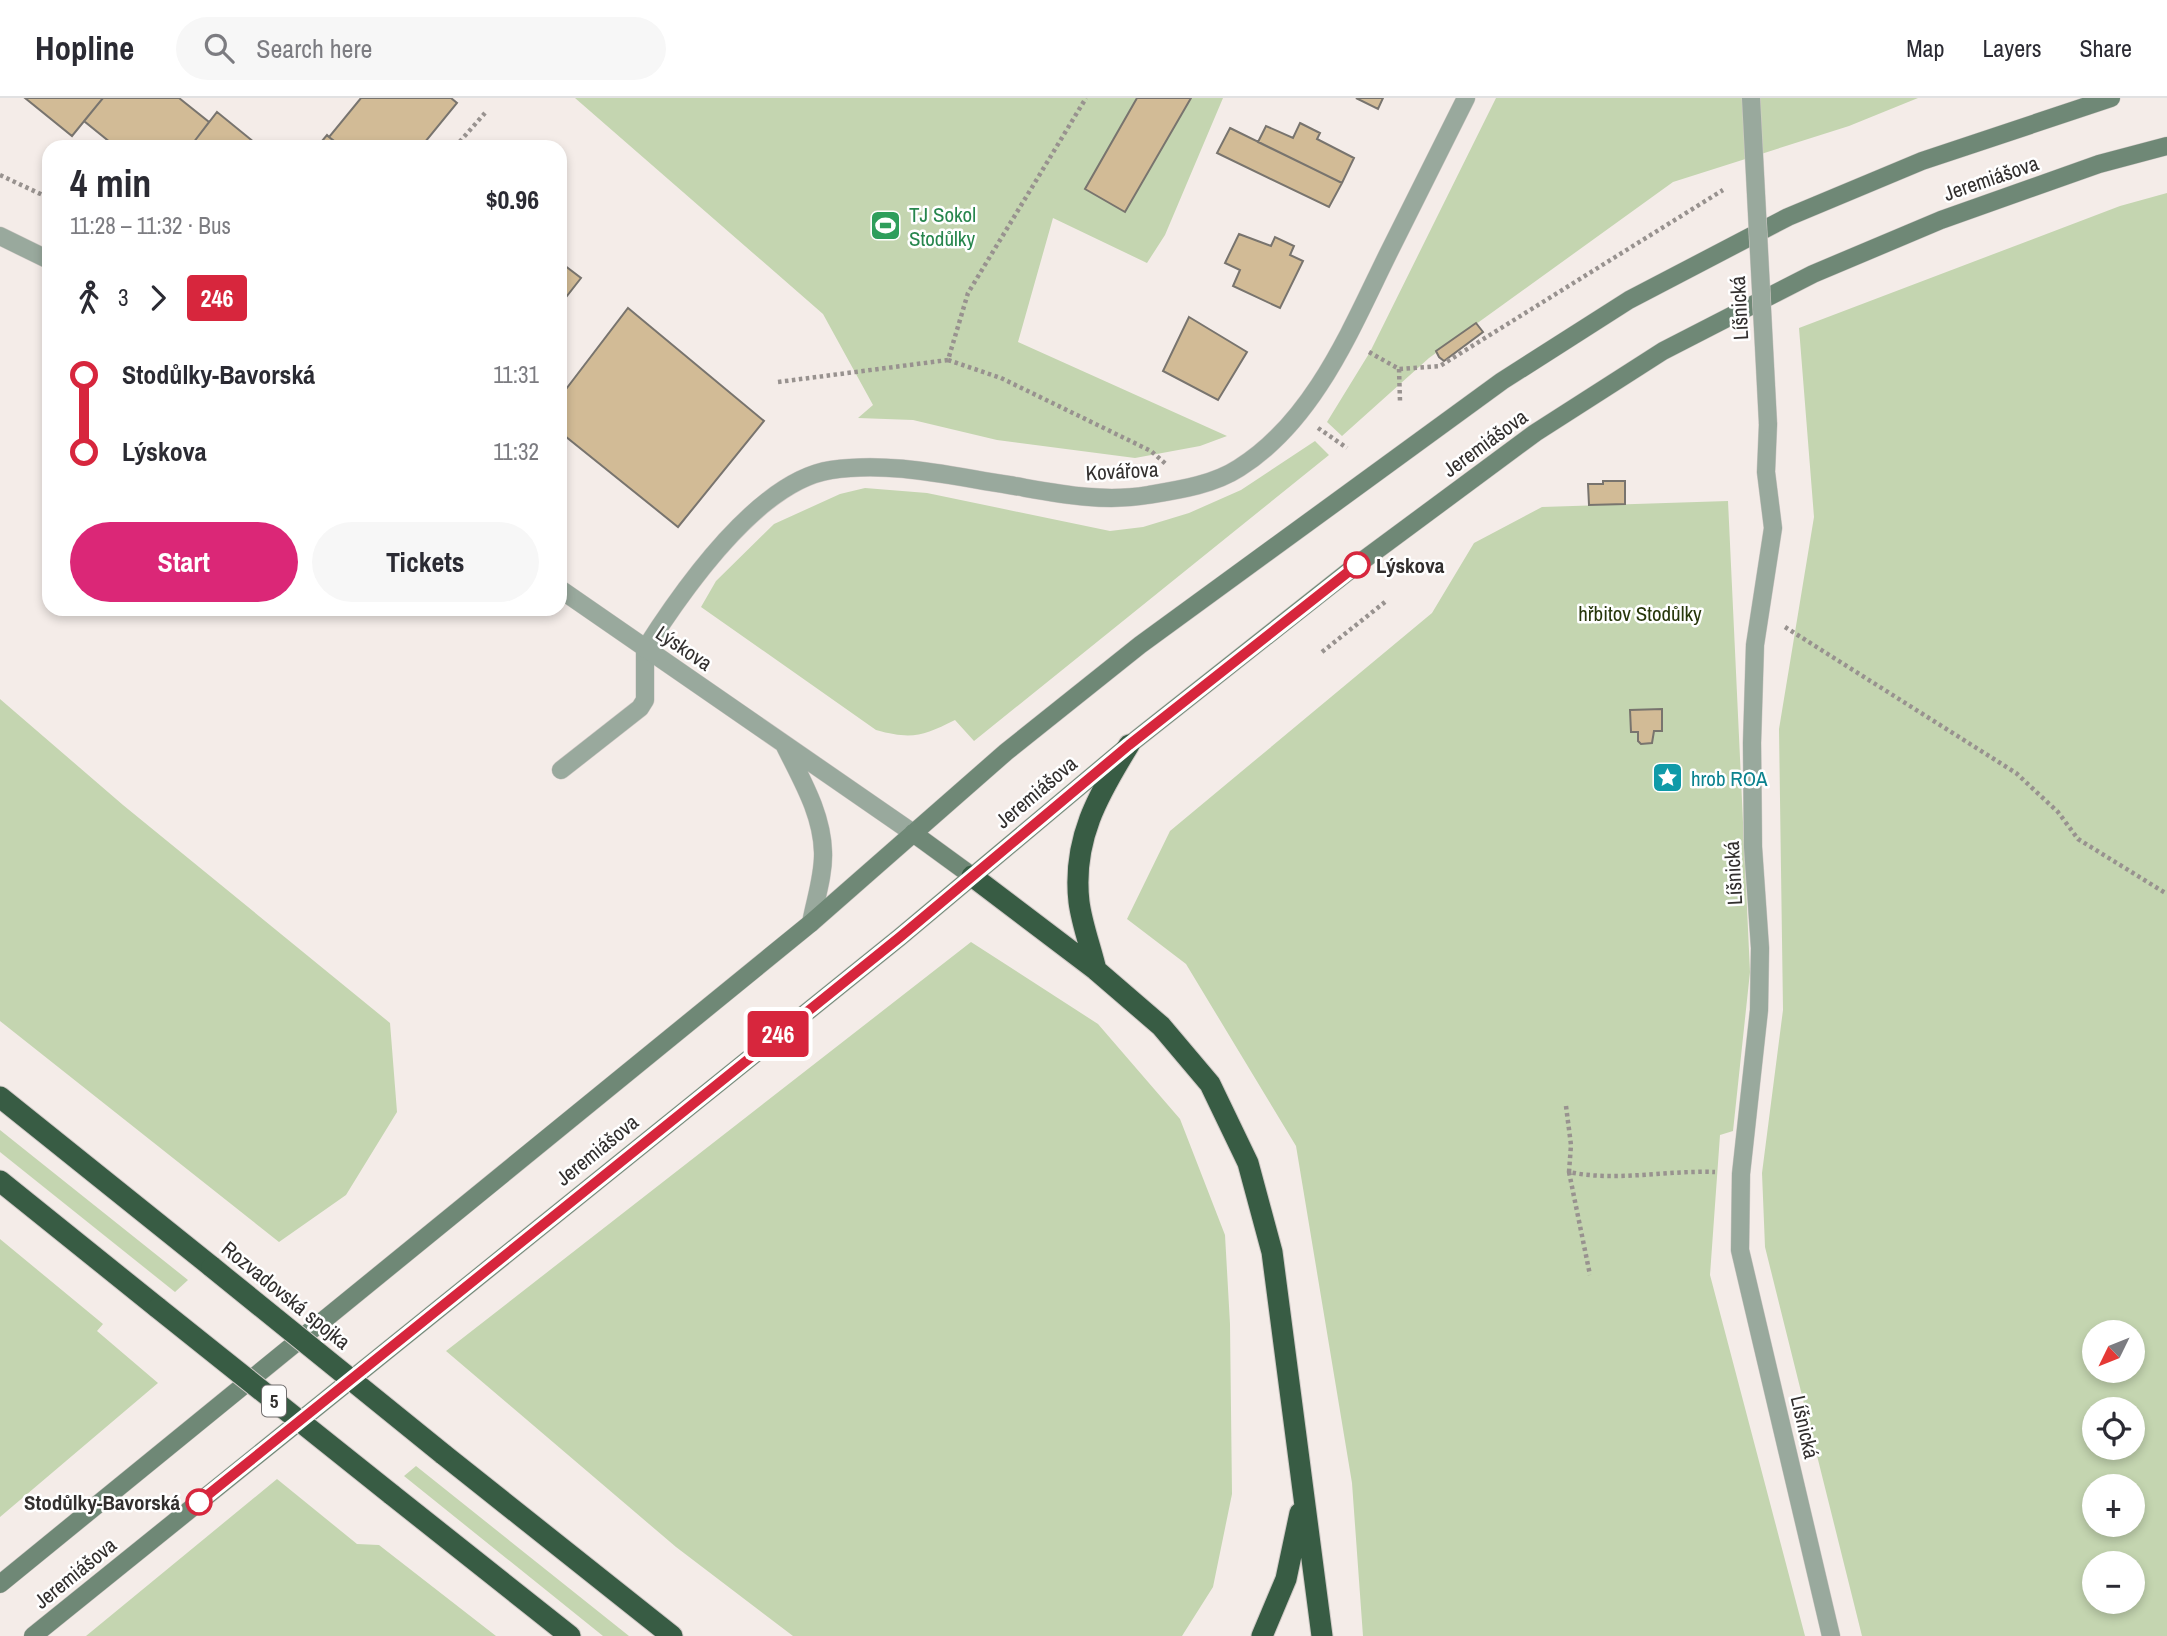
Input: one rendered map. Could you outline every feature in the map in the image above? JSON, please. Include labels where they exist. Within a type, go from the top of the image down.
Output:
[{"type":"highway","points":[[1096,970],[1080,904],[1079,857],[1096,800],[1129,745]]},
{"type":"highway","points":[[972,876],[1096,970],[1161,1026],[1210,1084],[1248,1163],[1272,1252],[1322,1636]]},
{"type":"highway","name":"Rozvadovská spojka","points":[[0,1097],[672,1636]]},
{"type":"highway","name":"5","points":[[0,1181],[567,1634]]},
{"type":"highway","points":[[1262,1636],[1286,1579],[1295,1544],[1302,1473]]},
{"type":"main road","name":"Jeremiášova","points":[[0,1584],[811,923],[1006,752],[1173,620],[1502,381],[1629,300],[1777,223],[1922,161],[2111,98]]},
{"type":"main road","name":"Jeremiášova","points":[[33,1636],[972,876],[1129,745],[1417,519],[1535,433],[1662,351],[1813,274],[1941,220],[2099,164],[2167,146]]},
{"type":"main road","points":[[913,834],[972,876]]},
{"type":"street","name":"Kovářova","points":[[645,649],[675,601],[735,531],[769,501],[798,482],[827,470],[867,466],[908,469],[1097,499],[1136,497],[1194,486],[1238,470],[1300,412],[1348,335],[1466,98]]},
{"type":"street","name":"Líšnická","points":[[1751,98],[1768,424],[1766,472],[1773,528],[1755,645],[1753,848],[1760,948],[1759,1010],[1741,1174],[1740,1250],[1831,1636]]},
{"type":"street","points":[[0,236],[42,257]]},
{"type":"street","name":"Lýskova","points":[[567,594],[913,834]]},
{"type":"street","points":[[561,770],[640,708],[645,700],[645,649]]},
{"type":"street","name":"Lýskova","points":[[784,744],[815,808],[822,831],[824,856],[811,923]]},
{"type":"path","points":[[948,360],[968,293],[1086,98]]},
{"type":"path","points":[[461,140],[485,113]]},
{"type":"path","points":[[0,175],[42,195]]},
{"type":"path","points":[[1348,335],[1387,365],[1399,369],[1440,366],[1723,190]]},
{"type":"path","points":[[778,382],[948,360],[1001,378],[1151,451],[1194,486]]},
{"type":"path","points":[[1399,369],[1400,401]]},
{"type":"path","points":[[1313,423],[1347,448]]},
{"type":"path","points":[[1322,652],[1385,602]]},
{"type":"path","points":[[1760,612],[2016,773],[2059,812],[2078,839],[2167,894]]},
{"type":"path","points":[[1566,1106],[1572,1145],[1569,1172],[1590,1275]]},
{"type":"path","points":[[1569,1172],[1587,1176],[1681,1170],[1741,1174]]},
{"type":"green space","name":"TJ Sokol Stodůlky","points":[[575,98],[1223,98],[1165,235],[1147,263],[1053,218],[1018,342],[1227,436],[1200,446],[1135,458],[997,440],[913,420],[858,418],[873,405],[823,314]]},
{"type":"green space","points":[[1496,98],[1918,98],[1849,126],[1673,182],[1429,358],[1342,436],[1327,422],[1370,352]]},
{"type":"green space","points":[[2167,193],[2167,1636],[1862,1636],[1765,1247],[1762,1173],[1783,1010],[1779,729],[1814,517],[1799,328],[2120,206]]},
{"type":"green space","points":[[1315,441],[1329,455],[974,741],[955,720],[917,735],[899,735],[876,730],[701,607],[716,581],[774,524],[840,494],[865,488],[927,493],[1110,531],[1143,527],[1189,513],[1241,490]]},
{"type":"green space","name":"hřbitov Stodůlky","points":[[1728,501],[1750,972],[1733,1131],[1720,1135],[1710,1275],[1805,1636],[1363,1636],[1352,1483],[1296,1146],[1186,964],[1127,919],[1170,831],[1432,613],[1474,543],[1542,507]],"holes":[[[1661,709],[1662,731],[1654,731],[1652,743],[1641,743],[1638,732],[1631,731],[1631,710]]]},
{"type":"green space","points":[[0,699],[123,805],[390,1023],[397,1112],[346,1195],[279,1242],[0,1021]]},
{"type":"green space","points":[[971,942],[1098,1024],[1180,1119],[1225,1235],[1230,1324],[1232,1494],[1213,1587],[1182,1636],[793,1636],[676,1547],[446,1351]]},
{"type":"green space","points":[[0,1130],[188,1280],[175,1292],[0,1152]]},
{"type":"green space","points":[[0,1239],[103,1324],[97,1331],[158,1383],[0,1517]]},
{"type":"green space","points":[[416,1466],[629,1636],[603,1636],[404,1476]]},
{"type":"green space","points":[[277,1479],[357,1544],[379,1545],[496,1636],[86,1636]]},
{"type":"building","points":[[25,98],[103,98],[72,136]]},
{"type":"building","points":[[103,98],[179,98],[209,122],[195,140],[107,140],[84,121]]},
{"type":"building","points":[[361,98],[451,98],[457,103],[427,140],[333,140],[329,137]]},
{"type":"building","points":[[1137,98],[1191,98],[1125,212],[1085,189]]},
{"type":"building","points":[[1356,98],[1383,98],[1378,109]]},
{"type":"building","points":[[217,112],[251,140],[195,140]]},
{"type":"building","points":[[1300,123],[1320,133],[1317,139],[1354,158],[1342,183],[1258,142],[1266,126],[1293,138]]},
{"type":"building","points":[[1230,128],[1342,183],[1329,207],[1217,153]]},
{"type":"building","points":[[1239,234],[1271,246],[1275,237],[1294,246],[1290,255],[1303,261],[1280,308],[1233,286],[1240,270],[1225,263]]},
{"type":"building","points":[[567,267],[581,278],[567,296]]},
{"type":"building","points":[[628,308],[764,421],[678,527],[567,438],[567,388]]},
{"type":"building","points":[[1189,317],[1247,352],[1218,400],[1163,371]]},
{"type":"building","points":[[1476,323],[1483,332],[1444,361],[1439,357],[1436,351]]},
{"type":"building","points":[[1603,481],[1625,481],[1625,504],[1589,505],[1588,484],[1603,484]]},
{"type":"building","points":[[1662,709],[1662,731],[1654,731],[1652,743],[1641,744],[1638,741],[1638,732],[1631,732],[1630,710]]},
{"type":"bus line","name":"246","points":[[199,1502],[900,937],[1129,745],[1357,565]]},
{"type":"place","name":"TJ Sokol Stodůlky","points":[[886,226]]},
{"type":"place","name":"Lýskova","points":[[1357,565]]},
{"type":"place","name":"hrob ROA","points":[[1668,778]]},
{"type":"place","name":"Stodůlky-Bavorská","points":[[199,1502]]}]
